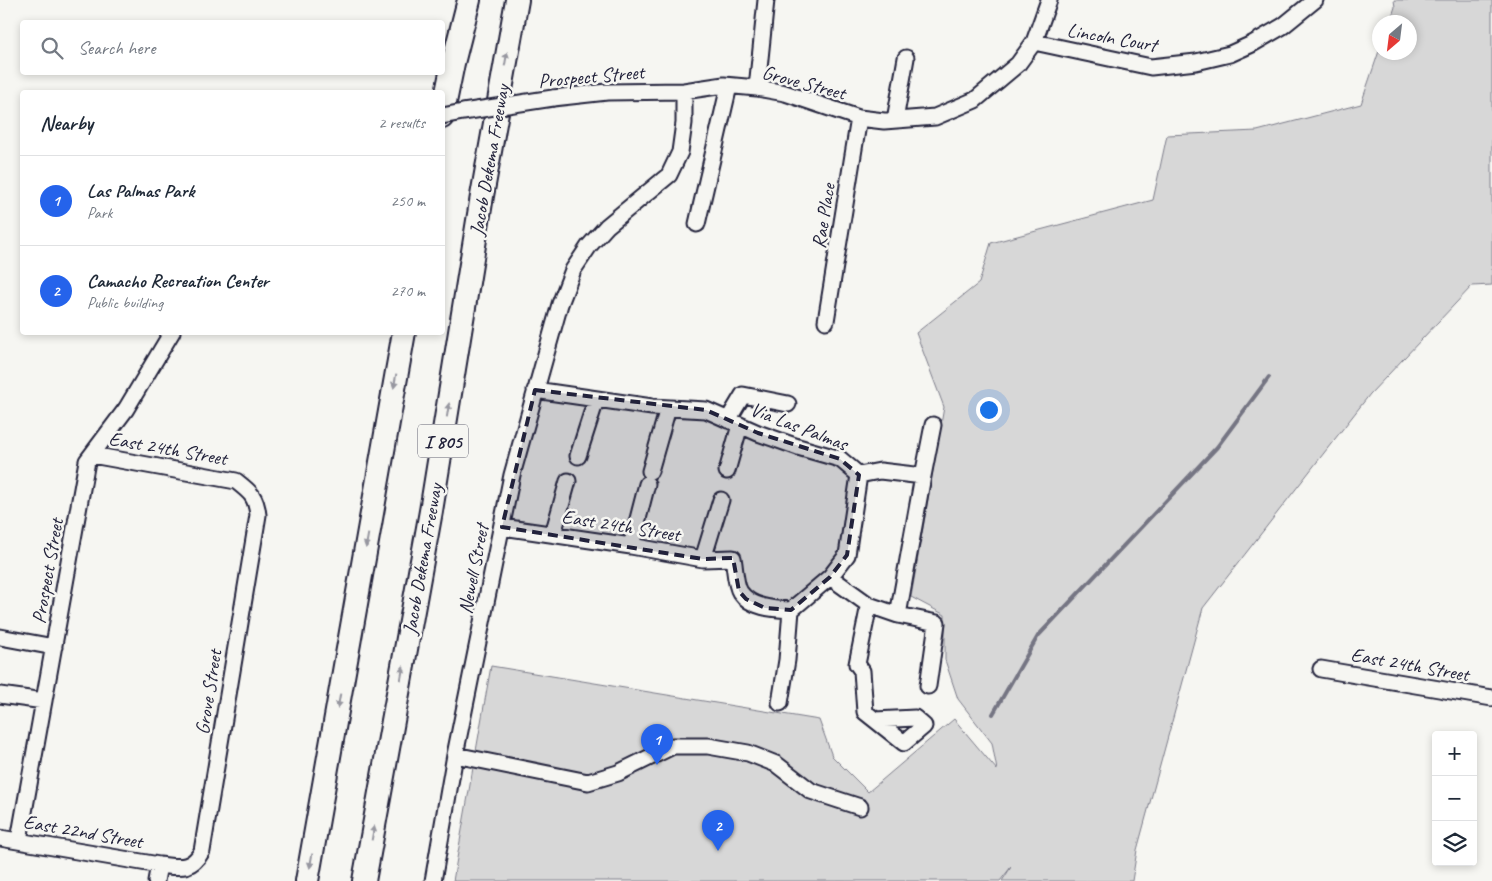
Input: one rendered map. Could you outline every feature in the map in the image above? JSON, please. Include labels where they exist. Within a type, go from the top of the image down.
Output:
[{"type":"highway","points":[[453,63],[459,0]]},
{"type":"highway","points":[[445,102],[469,0]]},
{"type":"highway","name":"Jacob Dekema Freeway","points":[[364,881],[431,511],[482,196],[517,0]]},
{"type":"highway","points":[[307,881],[403,335]]},
{"type":"street","points":[[757,88],[766,0]]},
{"type":"street","name":"Grove Street","points":[[684,91],[729,86],[757,88],[786,94],[859,118],[884,121],[935,116],[975,100],[1018,64],[1034,42],[1049,0]]},
{"type":"street","name":"Lincoln Court","points":[[1034,42],[1151,67],[1196,62],[1230,54],[1252,44],[1283,26],[1315,0]]},
{"type":"street","points":[[895,120],[906,58]]},
{"type":"street","points":[[697,224],[729,86]]},
{"type":"street","name":"Prospect Street","points":[[445,116],[553,98],[607,92],[684,91]]},
{"type":"street","name":"Newell Street","points":[[433,881],[455,755],[512,475],[560,304],[573,270],[589,246],[607,226],[669,175],[680,152],[684,123],[684,91]]},
{"type":"street","name":"Rae Place","points":[[826,321],[859,118]]},
{"type":"street","name":"Prospect Street","points":[[19,840],[87,461],[126,408],[170,335]]},
{"type":"street","name":"Via Las Palmas","points":[[535,390],[596,400],[706,410],[798,447],[840,459],[858,476],[847,555],[830,577],[791,610]]},
{"type":"street","points":[[727,471],[734,422],[743,395],[788,404]]},
{"type":"street","points":[[578,456],[596,400]]},
{"type":"street","points":[[631,546],[668,408]]},
{"type":"street","points":[[898,615],[933,425]]},
{"type":"street","name":"East 24th Street","points":[[92,455],[236,481]]},
{"type":"street","points":[[858,476],[880,471],[923,476]]},
{"type":"street","name":"Grove Street","points":[[158,865],[184,867],[197,861],[202,851],[258,515],[257,503],[251,493],[236,481]]},
{"type":"street","points":[[553,534],[568,481]]},
{"type":"street","points":[[703,559],[721,500]]},
{"type":"street","name":"East 24th Street","points":[[502,527],[631,546],[703,559],[733,558],[739,591],[746,599],[765,608],[791,610]]},
{"type":"street","points":[[830,577],[869,604],[898,615],[937,623],[928,686]]},
{"type":"street","points":[[869,604],[857,664],[862,671],[865,712],[874,720]]},
{"type":"street","points":[[780,703],[787,660],[791,610]]},
{"type":"street","points":[[0,637],[54,647]]},
{"type":"street","name":"East 24th Street","points":[[1321,669],[1492,698]]},
{"type":"street","points":[[0,694],[44,701]]},
{"type":"street","points":[[455,755],[588,782],[618,773],[673,746],[708,746],[748,753],[776,764],[811,792],[860,807]]},
{"type":"street","name":"East 22nd Street","points":[[0,838],[158,865]]},
{"type":"street","points":[[156,881],[158,865]]},
{"type":"highlighted area","points":[[535,390],[706,410],[758,433],[840,459],[859,475],[847,555],[830,577],[791,610],[765,608],[746,599],[739,591],[733,558],[703,559],[502,527]]},
{"type":"shaded area","points":[[1394,0],[1492,0],[1492,285],[1472,286],[1370,394],[1203,608],[1137,850],[1132,881],[1002,881],[1011,867],[1000,881],[453,881],[491,666],[819,720],[832,756],[868,792],[954,719],[997,770],[992,743],[958,699],[945,660],[945,615],[911,597],[944,407],[916,333],[979,283],[991,243],[1153,200],[1167,135],[1257,131],[1361,104],[1376,60],[1417,60],[1417,15],[1392,15],[1395,7]]},
{"type":"waterway","points":[[993,714],[1038,636],[1217,447],[1269,377]]},
{"type":"place","name":"Las Palmas Park","points":[[657,765]]},
{"type":"place","name":"Camacho Recreation Center","points":[[718,851]]}]
